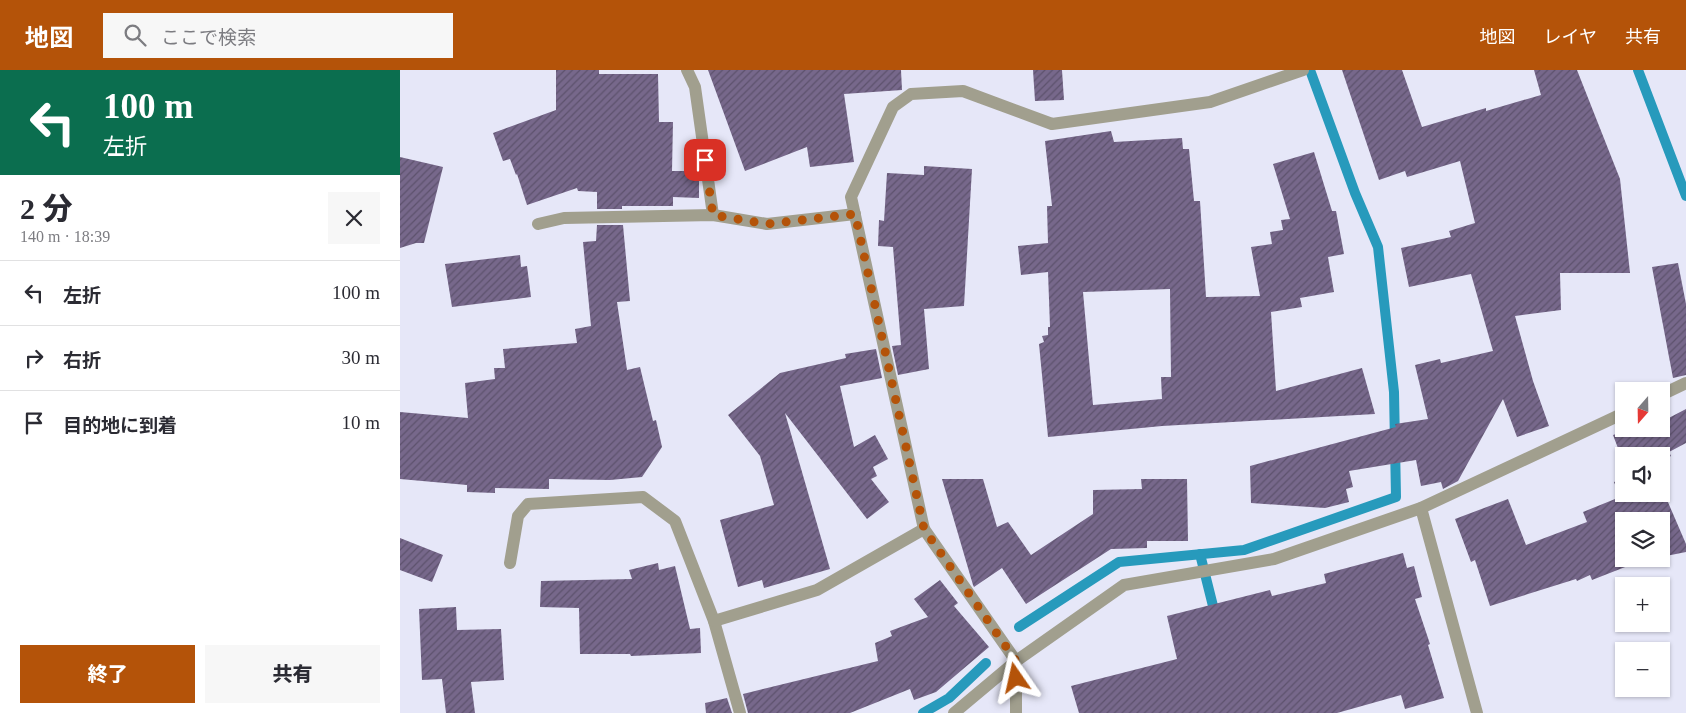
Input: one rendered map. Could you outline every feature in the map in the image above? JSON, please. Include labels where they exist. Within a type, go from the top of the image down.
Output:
[{"type":"street","points":[[687,70],[695,87],[713,215]]},
{"type":"street","points":[[1016,713],[1016,661],[924,529],[851,197],[893,107],[911,94],[963,91],[1052,124],[1210,102],[1302,70]]},
{"type":"street","points":[[538,224],[564,218],[713,215],[767,224],[855,214]]},
{"type":"street","points":[[1670,391],[1686,383]]},
{"type":"street","points":[[954,713],[1016,661],[1124,585],[1274,559],[1420,508],[1615,416]]},
{"type":"street","points":[[510,563],[518,516],[528,504],[643,497],[675,521],[714,621],[740,713]]},
{"type":"street","points":[[1420,508],[1477,713]]},
{"type":"street","points":[[714,621],[817,590],[924,529]]},
{"type":"building","points":[[556,70],[599,70],[599,74],[658,74],[659,122],[673,122],[672,171],[699,171],[699,198],[673,197],[673,206],[622,206],[622,209],[597,209],[597,192],[578,191],[577,188],[527,205],[510,159],[503,161],[493,133],[556,110]]},
{"type":"building","points":[[708,70],[901,70],[902,90],[844,94],[854,162],[810,167],[807,147],[745,171]]},
{"type":"building","points":[[1033,70],[1062,70],[1064,100],[1035,101]]},
{"type":"building","points":[[1342,70],[1402,70],[1422,127],[1486,108],[1486,111],[1541,95],[1534,70],[1577,70],[1620,179],[1630,273],[1560,273],[1561,310],[1515,316],[1533,381],[1549,426],[1517,437],[1503,399],[1458,481],[1443,489],[1441,482],[1421,486],[1416,460],[1349,471],[1353,487],[1346,489],[1349,502],[1325,508],[1251,503],[1250,466],[1396,427],[1395,424],[1428,419],[1415,365],[1440,359],[1441,363],[1493,351],[1471,274],[1409,287],[1401,248],[1451,237],[1449,231],[1475,223],[1460,161],[1407,177],[1405,171],[1379,180]]},
{"type":"building","points":[[1111,131],[1114,142],[1182,138],[1183,149],[1189,149],[1194,201],[1200,201],[1206,297],[1260,296],[1251,247],[1272,244],[1270,232],[1283,230],[1281,220],[1290,219],[1273,164],[1314,152],[1332,211],[1336,211],[1344,254],[1328,257],[1334,292],[1300,298],[1302,307],[1271,312],[1276,391],[1362,368],[1375,414],[1162,426],[1048,437],[1039,344],[1044,342],[1042,336],[1048,335],[1048,327],[1050,327],[1048,272],[1021,275],[1018,246],[1048,243],[1047,206],[1052,206],[1045,141]],"holes":[[[1170,289],[1171,377],[1161,377],[1162,399],[1093,405],[1083,292]]]},
{"type":"building","points":[[400,157],[443,167],[424,243],[416,243],[400,248]]},
{"type":"building","points":[[924,166],[972,169],[964,306],[924,309],[929,369],[898,375],[892,346],[901,345],[893,247],[878,246],[879,220],[884,221],[887,173],[924,175]]},
{"type":"building","points":[[597,225],[623,225],[630,301],[617,302],[627,370],[640,367],[653,421],[656,420],[662,447],[642,477],[610,480],[549,479],[549,489],[495,488],[495,493],[467,492],[467,485],[400,479],[400,412],[468,418],[465,383],[495,379],[494,368],[505,368],[503,349],[577,343],[575,329],[591,326],[583,242],[596,241]]},
{"type":"building","points":[[520,255],[521,267],[527,266],[531,297],[452,307],[445,264]]},
{"type":"building","points":[[1678,263],[1686,304],[1686,375],[1673,378],[1652,267]]},
{"type":"building","points":[[876,349],[882,378],[840,386],[854,447],[875,435],[888,459],[873,467],[877,476],[871,479],[889,502],[867,519],[785,413],[830,569],[764,588],[762,580],[738,587],[720,520],[774,505],[760,456],[728,415],[780,373],[846,358],[845,354]]},
{"type":"building","points":[[1686,409],[1686,443],[1670,451],[1670,447],[1618,447],[1613,435],[1615,434],[1615,438],[1670,438],[1670,417]]},
{"type":"building","points":[[942,479],[983,479],[997,527],[1008,522],[1031,555],[1093,514],[1093,490],[1142,489],[1141,479],[1187,479],[1188,541],[1147,541],[1147,548],[1111,549],[1026,604],[1002,568],[974,587]]},
{"type":"building","points":[[1508,499],[1526,545],[1587,522],[1583,512],[1615,499],[1615,502],[1668,502],[1686,544],[1686,552],[1670,555],[1670,512],[1615,512],[1615,567],[1625,567],[1592,580],[1590,575],[1577,581],[1576,579],[1490,606],[1475,560],[1471,562],[1455,519]]},
{"type":"building","points":[[400,538],[443,555],[432,582],[400,570]]},
{"type":"building","points":[[1403,553],[1407,568],[1414,566],[1422,597],[1415,599],[1430,644],[1428,645],[1444,698],[1405,709],[1401,695],[1337,713],[1079,713],[1071,686],[1177,659],[1167,616],[1270,590],[1272,596],[1326,583],[1324,574]]},
{"type":"building","points":[[658,563],[659,570],[675,566],[690,629],[700,628],[701,653],[631,656],[630,654],[580,654],[579,608],[540,607],[541,581],[632,579],[629,570]]},
{"type":"building","points":[[940,580],[958,603],[954,606],[989,647],[936,692],[914,700],[910,689],[850,713],[748,713],[743,694],[878,661],[875,643],[892,636],[890,631],[928,617],[914,599]]},
{"type":"building","points":[[456,607],[457,630],[501,629],[504,680],[471,682],[475,713],[446,713],[442,679],[422,680],[419,609]]},
{"type":"building","points":[[727,698],[732,713],[706,713],[705,703]]},
{"type":"waterway","points":[[1019,627],[1119,562],[1244,550],[1396,497],[1394,392],[1378,247],[1355,193],[1310,70]]},
{"type":"waterway","points":[[1638,70],[1686,196]]},
{"type":"waterway","points":[[1200,554],[1216,618]]},
{"type":"waterway","points":[[923,713],[949,698],[986,663]]},
{"type":"route","points":[[705,160],[713,215],[767,224],[855,214],[924,529],[1016,661],[1016,678]]}]
